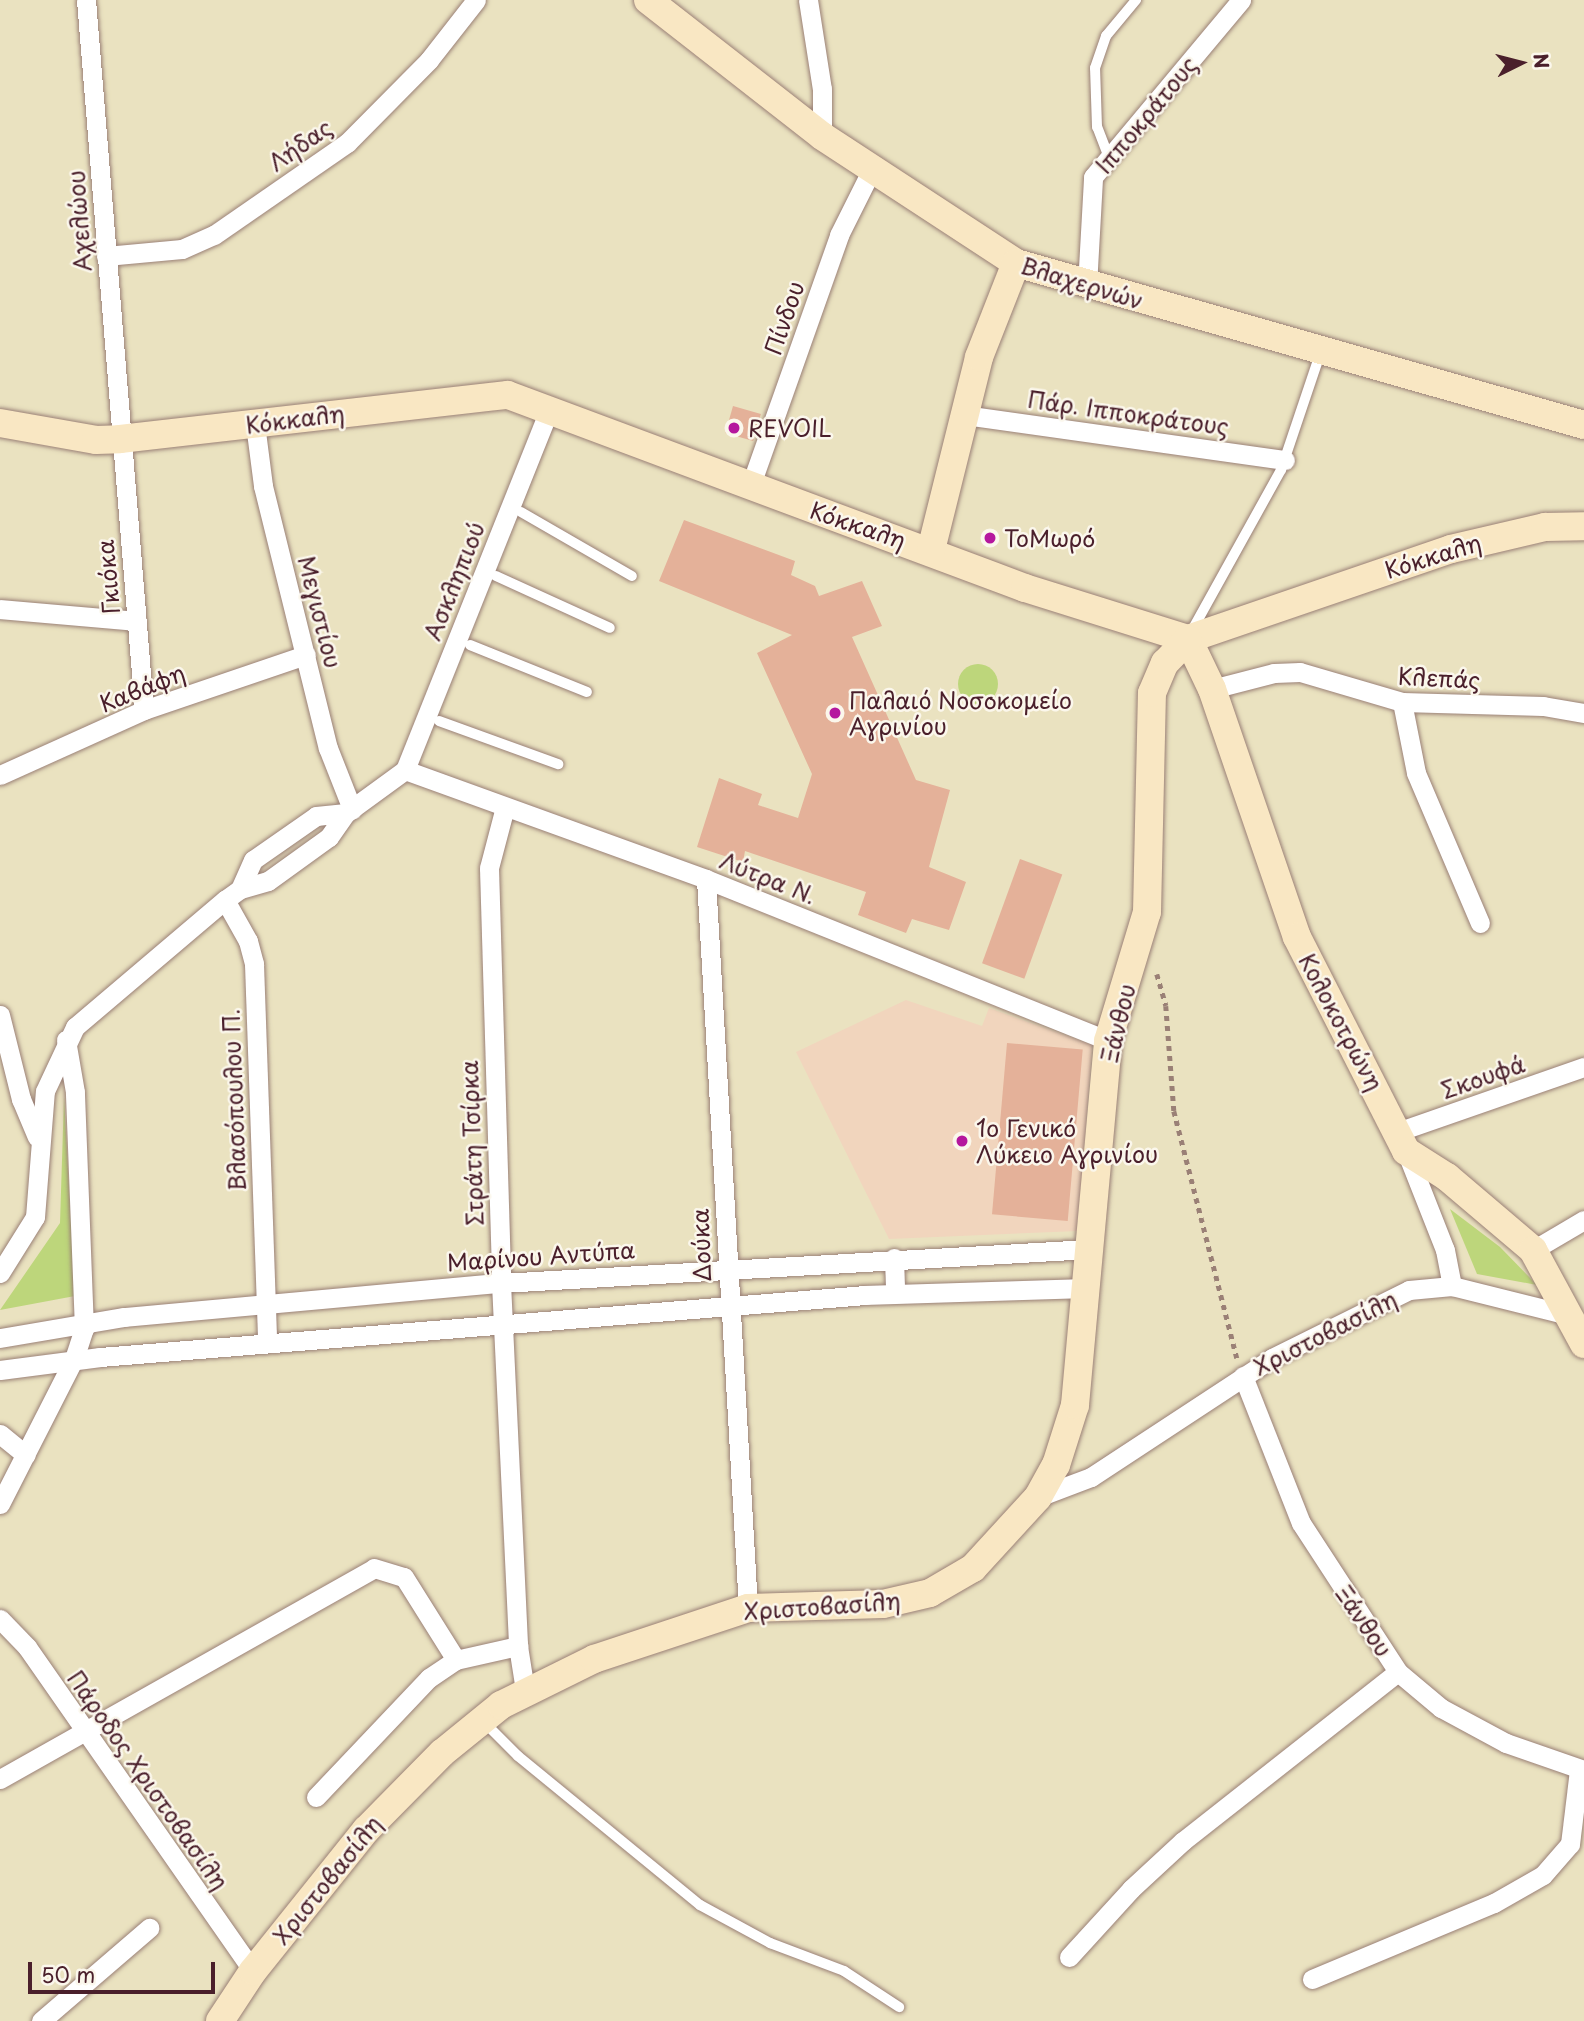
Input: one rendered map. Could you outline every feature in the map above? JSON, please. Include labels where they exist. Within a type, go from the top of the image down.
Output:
[{"type":"main road","name":"Βλαχερνών","points":[[648,0],[822,136],[1016,263],[1087,286],[1584,425]]},
{"type":"main road","points":[[931,550],[985,340],[1016,263]]},
{"type":"main road","name":"Κόκκαλη","points":[[0,423],[96,440],[120,439],[496,394],[549,410],[750,487],[931,550],[1025,588],[1188,639],[1451,549],[1545,527],[1584,526]]},
{"type":"main road","name":"Κολοκοτρώνη","points":[[1188,639],[1212,689],[1297,937],[1401,1141]]},
{"type":"main road","name":"Ξάνθου","points":[[1038,1497],[1056,1465],[1074,1405],[1108,1041],[1141,942],[1148,902],[1152,693],[1165,663],[1188,639]]},
{"type":"main road","points":[[1401,1141],[1534,1250],[1572,1316],[1584,1344]]},
{"type":"main road","name":"Χριστοβασίλη","points":[[220,2021],[253,1971],[366,1830],[481,1719],[525,1690],[658,1635],[748,1608],[883,1604],[930,1593],[973,1568],[1038,1497]]},
{"type":"street","name":"Αχελώου","points":[[86,0],[120,439]]},
{"type":"street","name":"Λήδας","points":[[106,256],[182,249],[214,235],[347,143],[429,60],[476,0]]},
{"type":"street","points":[[807,0],[822,89],[822,136]]},
{"type":"street","name":"Ιπποκράτους","points":[[1087,286],[1089,192],[1108,155],[1241,0]]},
{"type":"street","name":"Πίνδου","points":[[750,487],[839,235],[872,169]]},
{"type":"street","name":"Ασκληπιού","points":[[405,771],[549,410]]},
{"type":"street","name":"Πάρ. Ιπποκράτους","points":[[964,415],[1285,460]]},
{"type":"street","name":"Μεγιστίου","points":[[255,424],[263,486],[328,748],[349,811]]},
{"type":"street","name":"Γκιόκα","points":[[120,439],[144,710]]},
{"type":"street","points":[[0,609],[136,621]]},
{"type":"street","name":"Καβάφη","points":[[0,775],[144,710],[306,655]]},
{"type":"street","name":"Κλεπάς","points":[[1212,689],[1274,673],[1300,672],[1402,702],[1543,706],[1584,713]]},
{"type":"street","points":[[1402,702],[1416,773],[1480,923]]},
{"type":"street","points":[[0,1273],[35,1217],[45,1091],[66,1040],[94,1008],[232,895],[268,881],[329,837],[349,811],[405,771]]},
{"type":"street","name":"Λύτρα Ν.","points":[[405,771],[706,879],[1108,1041]]},
{"type":"street","name":"Στράτη Τσίρκα","points":[[505,807],[489,868],[500,1283],[518,1646],[525,1690]]},
{"type":"street","name":"Δούκα","points":[[706,879],[728,1306],[748,1608]]},
{"type":"street","name":"Βλασόπουλου Π.","points":[[232,895],[254,964],[267,1342]]},
{"type":"street","points":[[0,1014],[17,1086],[39,1143]]},
{"type":"street","points":[[0,1504],[74,1359],[85,1324],[75,1092],[66,1040]]},
{"type":"street","name":"Σκουφά","points":[[1401,1141],[1584,1068]]},
{"type":"street","points":[[1401,1141],[1442,1240],[1452,1286]]},
{"type":"street","points":[[1534,1250],[1584,1220]]},
{"type":"street","name":"Μαρίνου Αντύπα","points":[[0,1338],[85,1324],[500,1283],[728,1267],[1088,1249]]},
{"type":"street","points":[[894,1258],[895,1293]]},
{"type":"street","name":"Χριστοβασίλη","points":[[1038,1497],[1115,1463],[1243,1376],[1391,1298],[1424,1286],[1452,1286],[1572,1316]]},
{"type":"street","points":[[0,1370],[74,1359],[267,1342],[503,1327],[895,1293],[1085,1288]]},
{"type":"street","name":"Ξάνθου","points":[[1243,1376],[1301,1523],[1398,1672],[1441,1708],[1526,1752],[1581,1770]]},
{"type":"street","points":[[0,1434],[26,1455]]},
{"type":"street","points":[[0,1779],[85,1733],[336,1586],[374,1568],[404,1577],[456,1660]]},
{"type":"street","name":"Πάροδος Χριστοβασίλη","points":[[0,1619],[27,1647],[253,1971]]},
{"type":"street","points":[[316,1797],[403,1701],[456,1660],[518,1646]]},
{"type":"street","points":[[1069,1957],[1131,1889],[1183,1841],[1398,1672]]},
{"type":"street","points":[[1312,1979],[1494,1903],[1544,1875],[1570,1844],[1581,1770]]},
{"type":"street","points":[[41,2021],[149,1928]]},
{"type":"lane","points":[[1108,155],[1097,127],[1095,68],[1106,36],[1136,0]]},
{"type":"lane","points":[[1188,639],[1198,612],[1285,460],[1321,350]]},
{"type":"lane","points":[[521,512],[632,576]]},
{"type":"lane","points":[[496,576],[610,628]]},
{"type":"lane","points":[[470,645],[587,692]]},
{"type":"lane","points":[[439,721],[558,764]]},
{"type":"lane","points":[[481,1719],[517,1756],[700,1905],[770,1943],[844,1971],[899,2007]]},
{"type":"path","points":[[1141,942],[1154,965],[1166,1006],[1174,1111],[1221,1304],[1243,1376]]},
{"type":"shaded area","name":"1ο Γενικό Λύκειο Αγρινίου","points":[[906,1000],[982,1026],[989,1008],[1092,1045],[1078,1231],[889,1239],[796,1052]]},
{"type":"green space","points":[[978,664],[992,670],[998,684],[992,698],[978,704],[964,698],[958,684],[964,670]]},
{"type":"green space","points":[[64,1097],[75,1296],[0,1310],[60,1223]]},
{"type":"green space","points":[[1450,1209],[1500,1247],[1537,1285],[1477,1274]]},
{"type":"building","points":[[733,406],[761,414],[753,441],[725,433]]},
{"type":"building","points":[[684,520],[795,561],[791,575],[815,586],[819,596],[862,581],[882,626],[852,637],[916,780],[950,790],[929,867],[966,882],[949,930],[912,919],[906,933],[858,915],[866,892],[745,851],[743,862],[697,847],[719,778],[762,794],[758,805],[798,818],[812,774],[757,653],[792,635],[659,581]]},
{"type":"building","points":[[1020,859],[1062,874],[1024,979],[982,963]]},
{"type":"building","points":[[1007,1043],[1083,1050],[1068,1221],[992,1214]]},
{"type":"place","name":"REVOIL","points":[[734,428]]},
{"type":"place","name":"ΤοΜωρό","points":[[990,538]]},
{"type":"place","name":"Παλαιό Νοσοκομείο Αγρινίου","points":[[835,713]]},
{"type":"place","name":"1ο Γενικό Λύκειο Αγρινίου","points":[[962,1141]]}]
